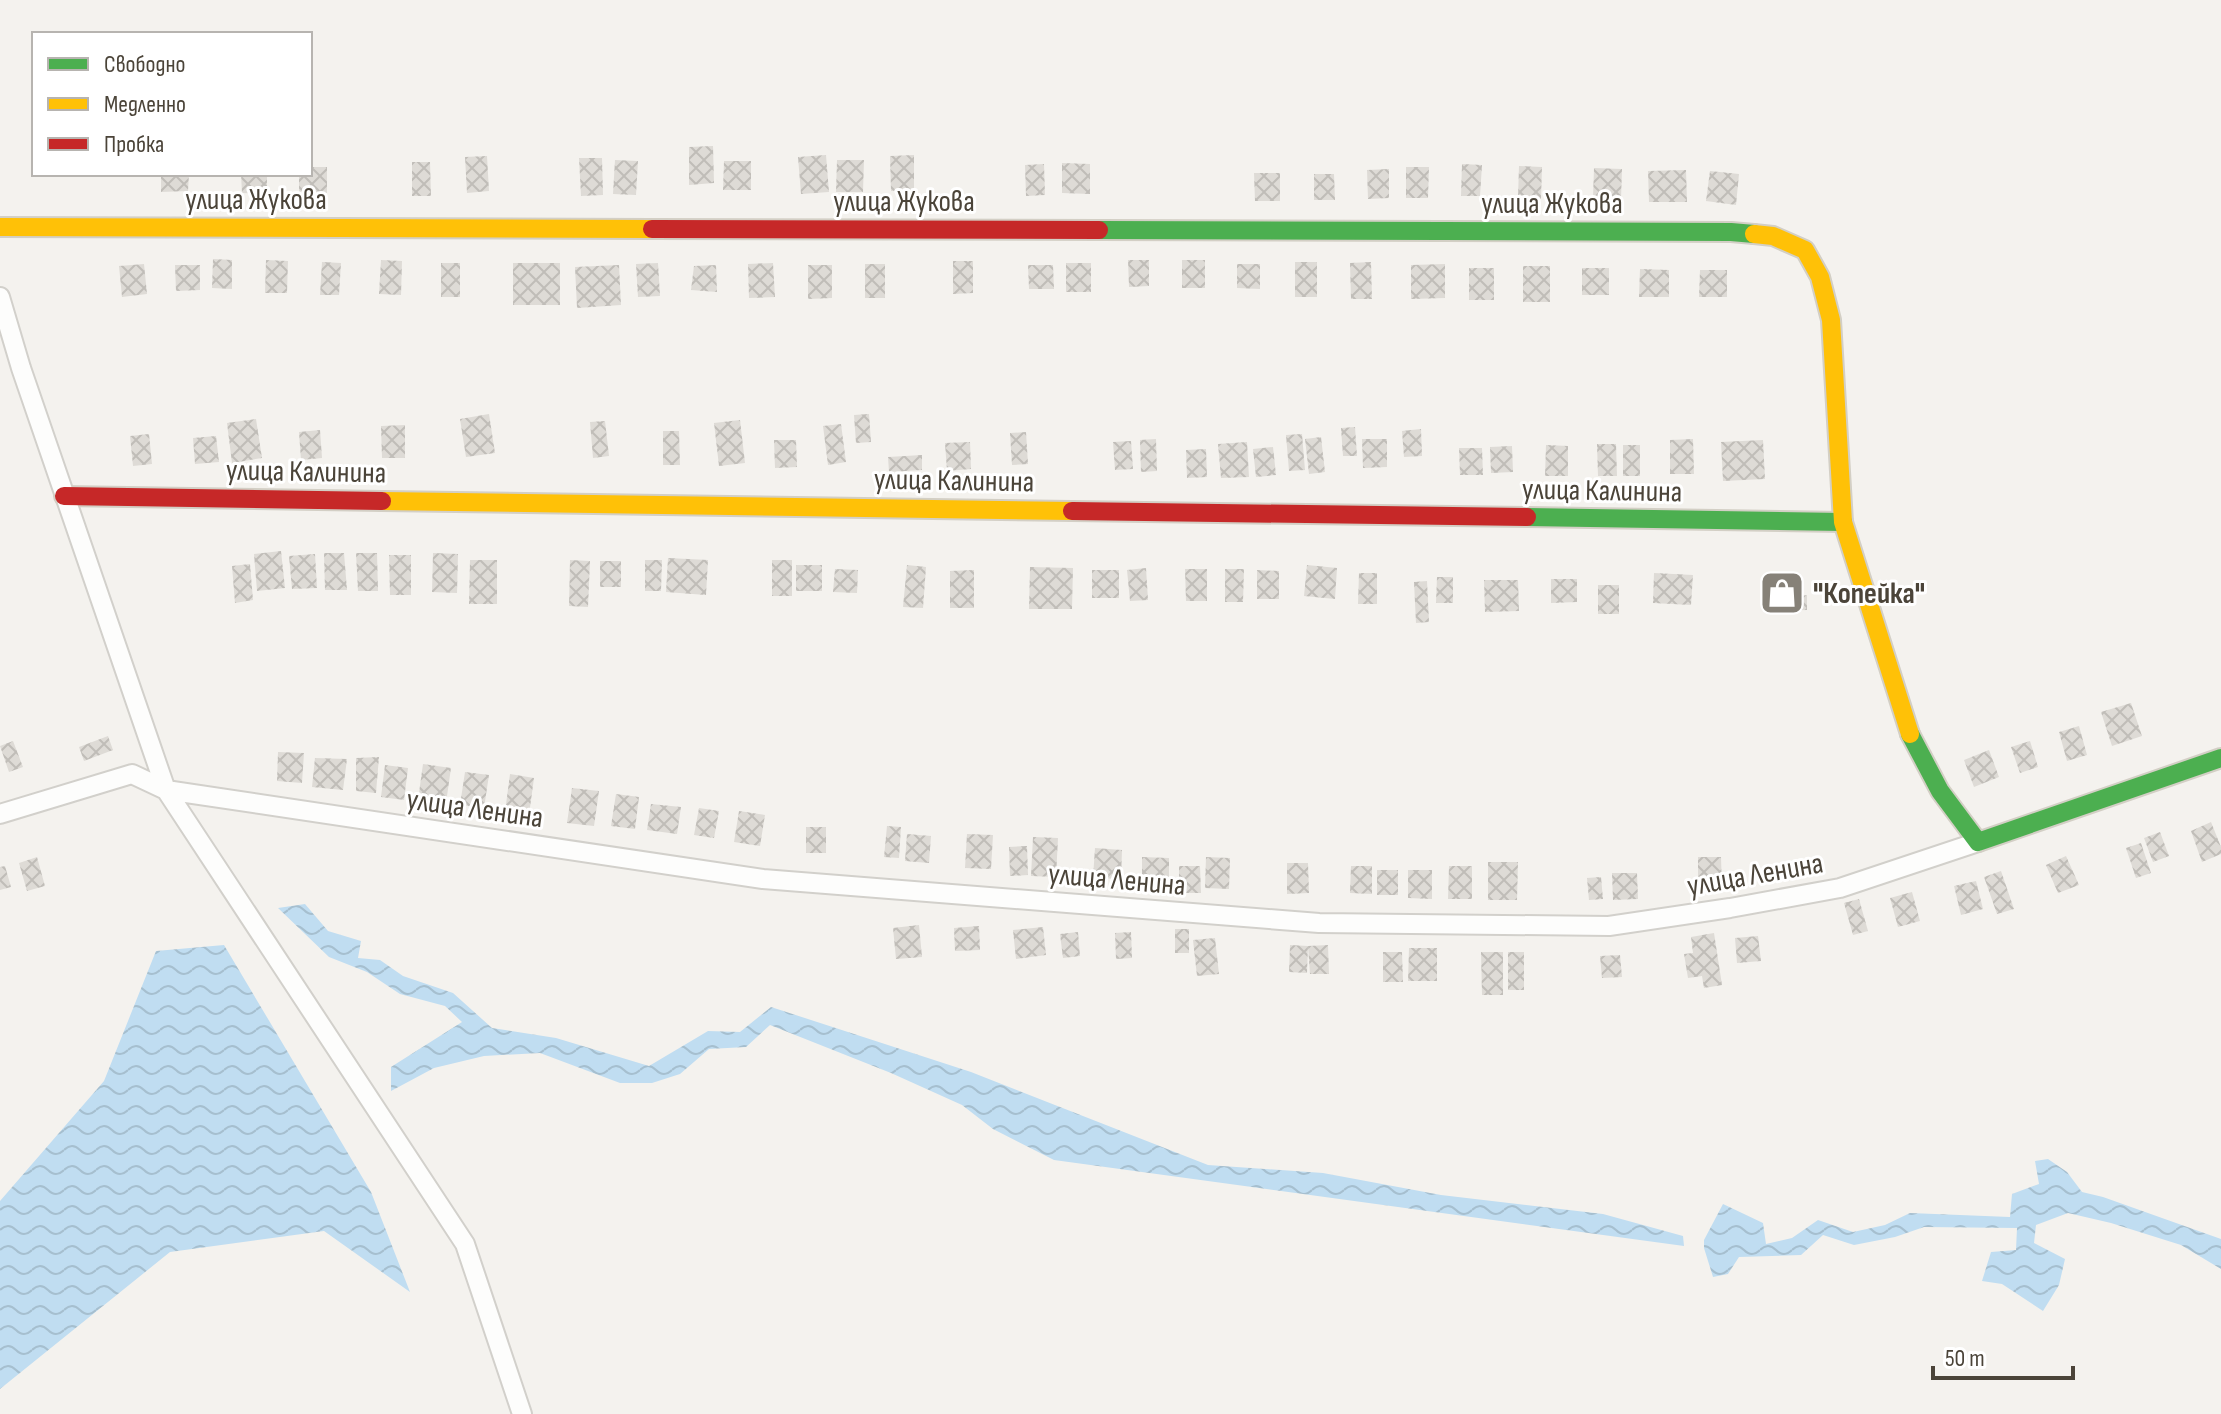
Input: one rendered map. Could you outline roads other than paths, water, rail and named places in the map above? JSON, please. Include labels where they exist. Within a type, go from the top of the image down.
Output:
[{"type":"street","name":"улица Жукова","points":[[0,227],[1731,232],[1773,236],[1805,250],[1820,277],[1831,320],[1843,522]]},
{"type":"street","points":[[0,297],[64,496],[166,790],[465,1244],[522,1414]]},
{"type":"street","name":"улица Калинина","points":[[64,496],[1843,522]]},
{"type":"street","points":[[1843,522],[1910,735],[1940,791],[1978,842]]},
{"type":"street","name":"улица Ленина","points":[[0,814],[132,774],[166,790],[763,879],[1319,923],[1609,926],[1840,888],[2221,758]]},
{"type":"water","points":[[305,904],[328,931],[361,941],[358,958],[380,960],[403,976],[453,993],[492,1028],[556,1038],[649,1066],[708,1031],[740,1032],[771,1007],[971,1072],[1208,1165],[1323,1173],[1441,1195],[1603,1214],[1683,1236],[1684,1246],[1054,1160],[993,1129],[962,1105],[770,1025],[746,1047],[709,1049],[680,1074],[652,1083],[620,1083],[540,1053],[484,1056],[434,1068],[391,1091],[391,1067],[462,1022],[445,1006],[400,994],[367,972],[329,957],[278,908]]},
{"type":"water","points":[[224,945],[371,1192],[410,1292],[324,1231],[170,1252],[0,1389],[0,1201],[104,1081],[156,951]]},
{"type":"water","points":[[2048,1159],[2067,1172],[2082,1192],[2221,1239],[2221,1269],[2181,1245],[2068,1213],[2036,1225],[2034,1243],[2065,1259],[2059,1285],[2043,1311],[2002,1284],[1982,1281],[1991,1252],[2016,1250],[2017,1228],[1924,1227],[1895,1237],[1854,1245],[1823,1235],[1801,1255],[1739,1257],[1728,1274],[1713,1277],[1704,1248],[1704,1240],[1723,1204],[1763,1223],[1766,1244],[1792,1238],[1818,1220],[1853,1232],[1885,1225],[1910,1213],[2010,1217],[2012,1194],[2039,1184],[2035,1161]]},
{"type":"place","name":"\"Копейка\"","points":[[1782,593]]}]
